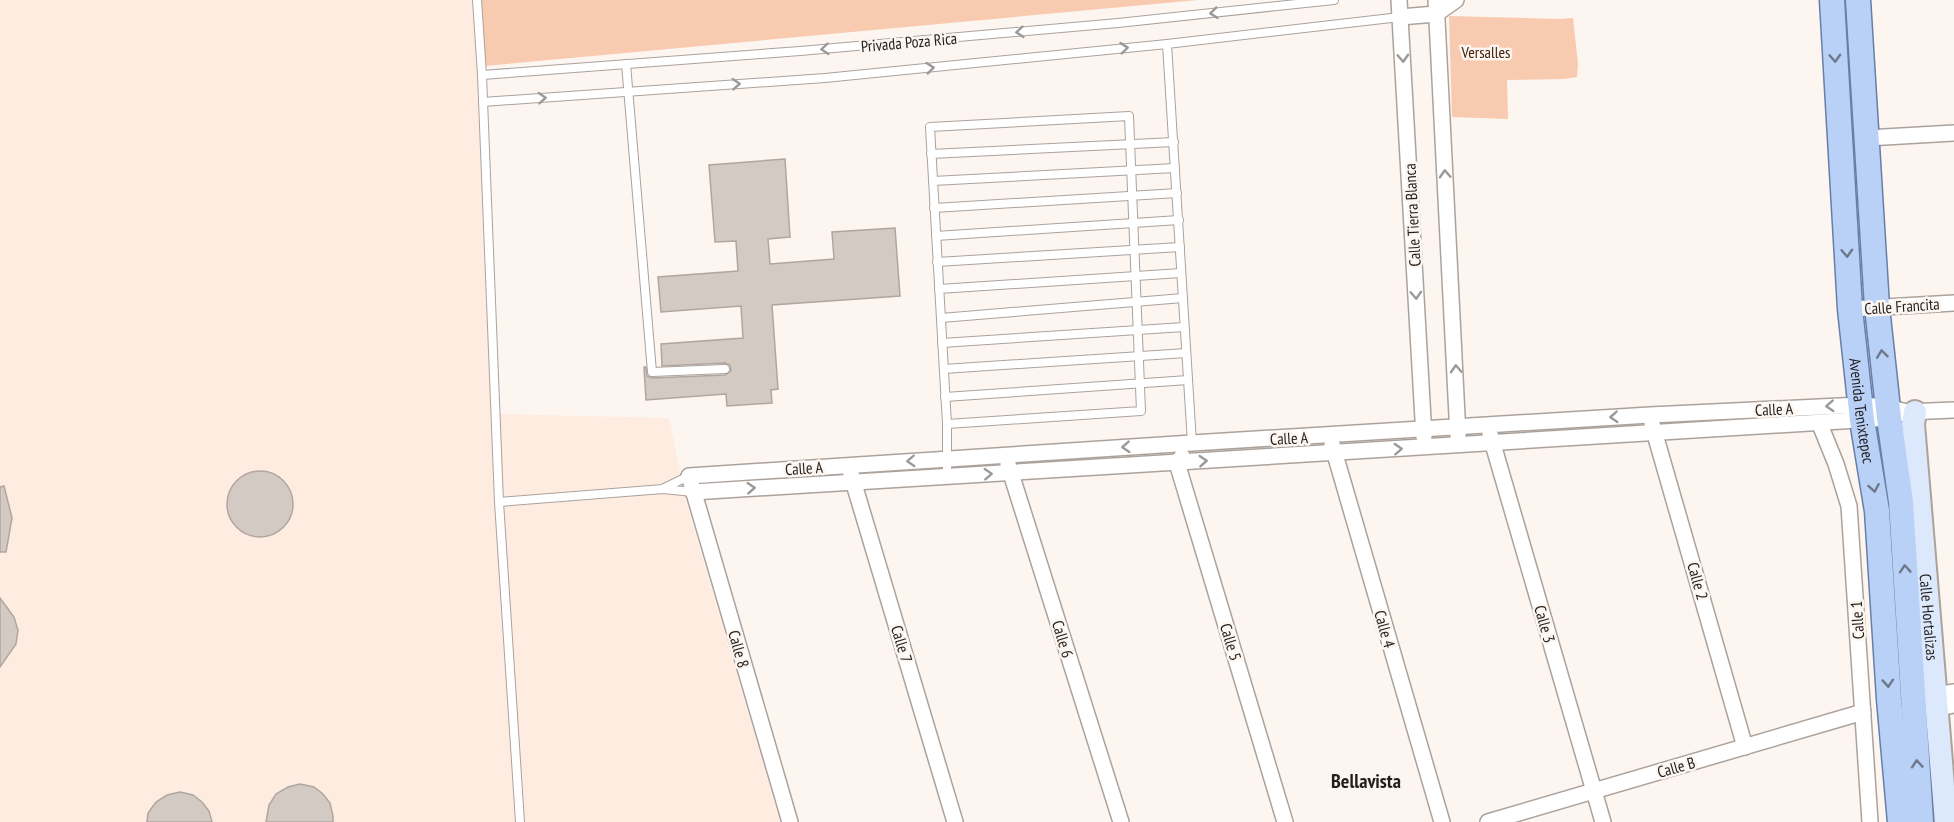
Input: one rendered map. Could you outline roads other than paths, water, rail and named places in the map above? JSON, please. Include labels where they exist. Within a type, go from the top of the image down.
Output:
[{"type":"main road","name":"Avenida Tenixtepec","points":[[1832,0],[1850,309],[1861,412],[1877,511],[1889,699],[1900,822]]},
{"type":"main road","name":"Avenida Tenixtepec","points":[[1858,0],[1877,308],[1900,412],[1901,502],[1921,822]]},
{"type":"street","name":"Calle Tierra Blanca","points":[[1399,0],[1425,447]]},
{"type":"street","points":[[1400,17],[1456,0]]},
{"type":"street","points":[[1436,7],[1458,445]]},
{"type":"street","points":[[1867,138],[1954,133]]},
{"type":"street","name":"Calle Francita","points":[[1850,309],[1954,303]]},
{"type":"street","name":"Calle A","points":[[689,477],[1650,415],[1954,410]]},
{"type":"street","name":"Calle A","points":[[693,492],[1819,422],[1861,412]]},
{"type":"street","name":"Calle Hortalizas","points":[[1900,412],[1913,424],[1945,700],[1946,822]]},
{"type":"street","name":"Calle 2","points":[[1650,415],[1745,747]]},
{"type":"street","name":"Calle 1","points":[[1819,422],[1836,464],[1849,506],[1870,822]]},
{"type":"street","name":"Calle 3","points":[[1487,426],[1603,822]]},
{"type":"street","name":"Calle 4","points":[[1329,435],[1442,822]]},
{"type":"street","points":[[1177,463],[1192,443]]},
{"type":"street","name":"Calle 6","points":[[1006,455],[1121,822]]},
{"type":"street","name":"Calle 5","points":[[1177,463],[1285,822]]},
{"type":"street","name":"Calle 7","points":[[849,465],[956,822]]},
{"type":"street","name":"Calle 8","points":[[689,477],[790,822]]},
{"type":"street","name":"Calle B","points":[[1488,822],[1863,712]]},
{"type":"lane","points":[[477,0],[499,502],[520,822]]},
{"type":"lane","name":"Privada Poza Rica","points":[[482,75],[800,51],[1118,23],[1335,0]]},
{"type":"lane","points":[[483,102],[825,78],[1167,44],[1400,17]]},
{"type":"lane","points":[[1167,44],[1192,443]]},
{"type":"lane","points":[[626,64],[652,372],[725,369]]},
{"type":"lane","points":[[947,424],[1141,411],[1138,383],[1129,116],[930,127],[947,424],[947,476]]},
{"type":"lane","points":[[931,154],[1174,142]]},
{"type":"lane","points":[[933,181],[1175,168]]},
{"type":"lane","points":[[934,208],[1177,193]]},
{"type":"lane","points":[[936,236],[1179,220]]},
{"type":"lane","points":[[937,262],[1180,247]]},
{"type":"lane","points":[[939,289],[1181,273]]},
{"type":"lane","points":[[941,318],[1183,298]]},
{"type":"lane","points":[[942,343],[1185,327]]},
{"type":"lane","points":[[944,369],[1186,353]]},
{"type":"lane","points":[[945,397],[1188,380]]},
{"type":"lane","points":[[663,489],[689,477]]},
{"type":"lane","points":[[499,502],[663,489],[693,492]]},
{"type":"district","name":"Bellavista","points":[[1366,781]]},
{"type":"park label","name":"Versalles","points":[[1486,52]]}]
